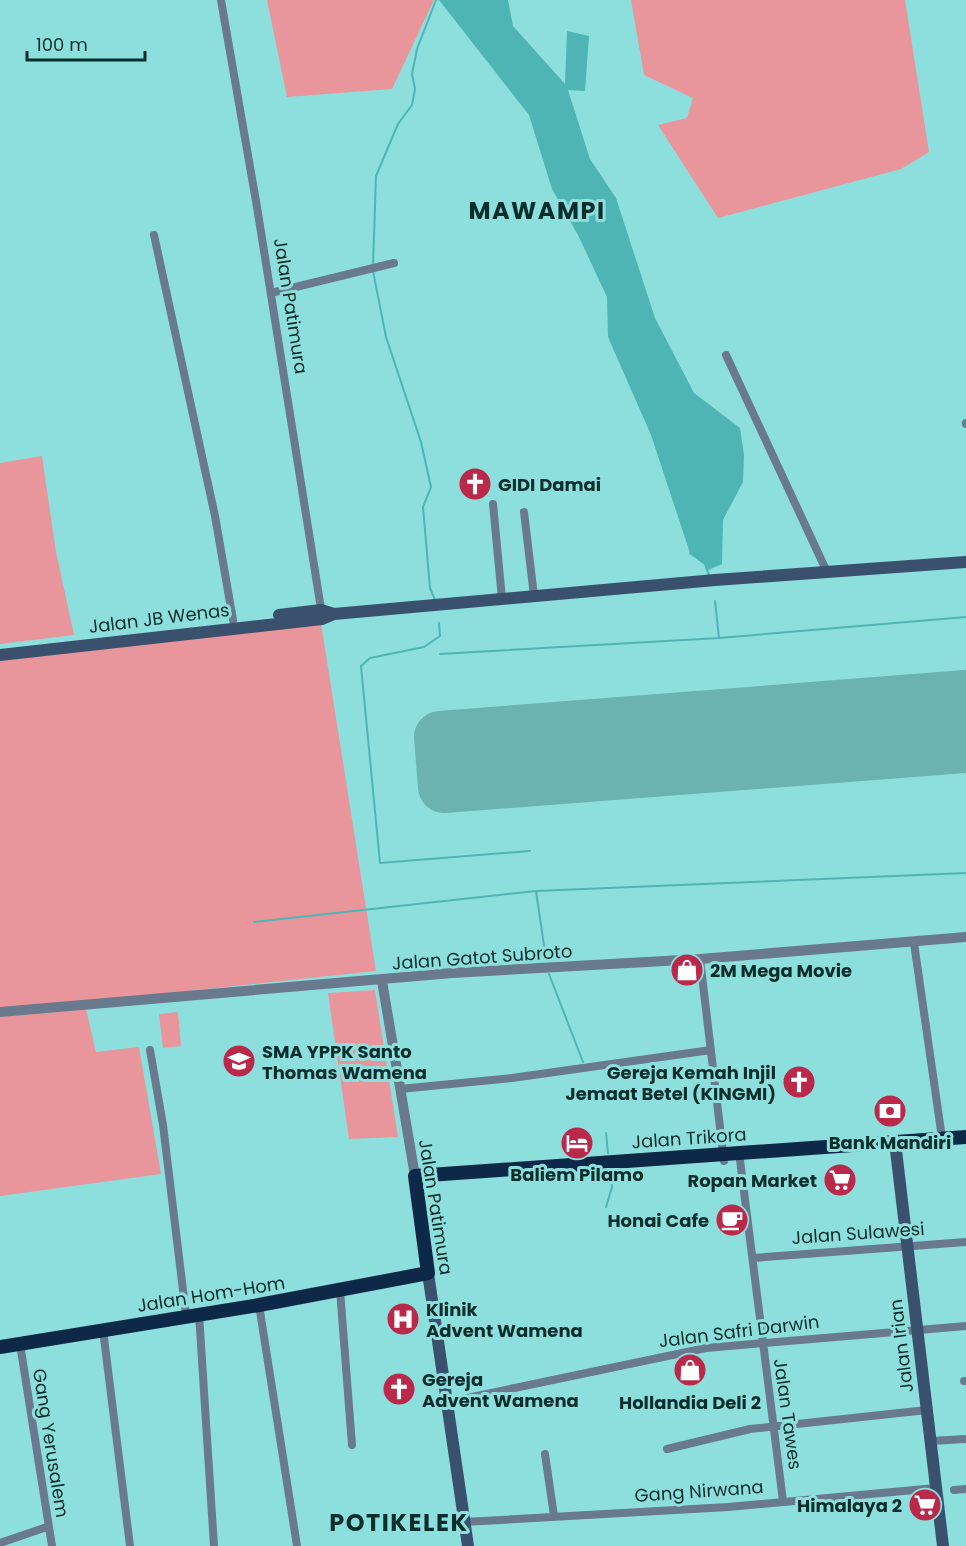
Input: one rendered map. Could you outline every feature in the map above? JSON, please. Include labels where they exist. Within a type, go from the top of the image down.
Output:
[{"type":"highway","name":"Jalan Trikora","points":[[896,1145],[966,1137]]},
{"type":"highway","name":"Jalan Trikora","points":[[415,1180],[896,1145],[966,1145]]},
{"type":"highway","name":"Jalan Patimura","points":[[415,1180],[428,1273]]},
{"type":"highway","name":"Jalan Hom-Hom","points":[[0,1347],[259,1305],[428,1273]]},
{"type":"main road","points":[[326,614],[966,562]]},
{"type":"main road","name":"Jalan JB Wenas","points":[[0,655],[67,643],[233,620],[326,614]]},
{"type":"main road","name":"Jalan JB Wenas","points":[[0,647],[67,643],[326,614]]},
{"type":"main road","name":"Jalan Irian","points":[[896,1145],[943,1546]]},
{"type":"main road","name":"Jalan Patimura","points":[[428,1273],[468,1546]]},
{"type":"street","name":"Jalan Patimura","points":[[220,0],[326,614]]},
{"type":"street","points":[[154,235],[214,516],[233,620]]},
{"type":"street","points":[[271,293],[394,263]]},
{"type":"street","points":[[726,355],[827,572]]},
{"type":"street","points":[[493,504],[502,600]]},
{"type":"street","points":[[524,512],[534,596]]},
{"type":"street","name":"Jalan Gatot Subroto","points":[[0,1012],[382,981],[452,973],[700,959],[966,938]]},
{"type":"street","points":[[914,943],[942,1138]]},
{"type":"street","points":[[700,959],[724,1157]]},
{"type":"street","name":"Jalan Patimura","points":[[382,981],[415,1180]]},
{"type":"street","points":[[150,1050],[193,1314],[214,1546]]},
{"type":"street","points":[[400,1089],[512,1078],[711,1050]]},
{"type":"street","name":"Jalan Tawes","points":[[740,1156],[783,1501]]},
{"type":"street","name":"Jalan Sulawesi","points":[[753,1258],[966,1242]]},
{"type":"street","points":[[340,1290],[352,1445]]},
{"type":"street","points":[[259,1305],[297,1546]]},
{"type":"street","name":"Jalan Safri Darwin","points":[[448,1402],[690,1350],[762,1341],[966,1326]]},
{"type":"street","points":[[103,1330],[130,1546]]},
{"type":"street","name":"Gang Yerusalem","points":[[20,1344],[47,1527],[52,1546]]},
{"type":"street","points":[[667,1449],[773,1427],[927,1410]]},
{"type":"street","points":[[931,1442],[966,1439]]},
{"type":"street","points":[[545,1454],[554,1516]]},
{"type":"street","name":"Gang Nirwana","points":[[464,1522],[728,1507],[936,1488]]},
{"type":"street","points":[[954,1490],[966,1489]]},
{"type":"street","points":[[0,1543],[47,1527]]},
{"type":"shaded area","points":[[267,0],[434,0],[392,89],[287,97]]},
{"type":"shaded area","points":[[631,0],[905,0],[929,152],[901,169],[718,218],[658,125],[687,118],[693,98],[644,75]]},
{"type":"shaded area","points":[[42,456],[56,552],[74,635],[0,644],[0,463]]},
{"type":"shaded area","points":[[321,623],[376,971],[0,1011],[0,659]]},
{"type":"shaded area","points":[[375,990],[398,1137],[349,1139],[328,993]]},
{"type":"shaded area","points":[[86,1009],[96,1052],[139,1047],[161,1174],[0,1196],[0,1013]]},
{"type":"shaded area","points":[[178,1012],[181,1046],[163,1048],[159,1014]]},
{"type":"water","points":[[439,0],[508,0],[513,26],[565,84],[567,31],[589,36],[585,91],[568,90],[590,159],[616,198],[655,318],[694,393],[740,428],[744,455],[743,482],[723,520],[722,564],[706,571],[705,564],[690,553],[651,435],[608,337],[607,297],[578,235],[552,189],[529,115]]},
{"type":"waterway","points":[[373,266],[376,176],[398,124],[412,105],[415,89],[412,74],[417,49],[436,0]]},
{"type":"waterway","points":[[373,271],[386,337],[421,442],[431,487],[423,507],[430,588],[435,600]]},
{"type":"waterway","points":[[690,553],[705,564],[709,575]]},
{"type":"waterway","points":[[715,601],[719,638]]},
{"type":"waterway","points":[[440,654],[719,638],[966,617]]},
{"type":"waterway","points":[[439,623],[440,636],[424,647],[370,658],[361,666],[380,863],[530,851]]},
{"type":"waterway","points":[[254,922],[536,891],[966,873]]},
{"type":"waterway","points":[[536,891],[546,959]]},
{"type":"waterway","points":[[549,974],[583,1062]]},
{"type":"waterway","points":[[606,1133],[608,1153]]},
{"type":"waterway","points":[[606,1207],[612,1187],[611,1176]]},
{"type":"runway","points":[[966,696],[440,737],[444,787],[966,747]]},
{"type":"place","name":"GIDI Damai","points":[[475,484]]},
{"type":"place","name":"2M Mega Movie","points":[[687,970]]},
{"type":"place","name":"SMA YPPK Santo Thomas Wamena","points":[[239,1061]]},
{"type":"place","name":"Gereja Kemah Injil Jemaat Betel (KINGMI)","points":[[799,1082]]},
{"type":"place","name":"Bank Mandiri","points":[[890,1111]]},
{"type":"place","name":"Baliem Pilamo","points":[[577,1143]]},
{"type":"place","name":"Ropan Market","points":[[840,1180]]},
{"type":"place","name":"Honai Cafe","points":[[732,1220]]},
{"type":"place","name":"Klinik Advent Wamena","points":[[403,1319]]},
{"type":"place","name":"Hollandia Deli 2","points":[[690,1370]]},
{"type":"place","name":"Gereja Advent Wamena","points":[[399,1389]]},
{"type":"place","name":"Himalaya 2","points":[[925,1505]]},
{"type":"district","name":"MAWAMPI","points":[[537,210]]},
{"type":"district","name":"POTIKELEK","points":[[399,1522]]}]
